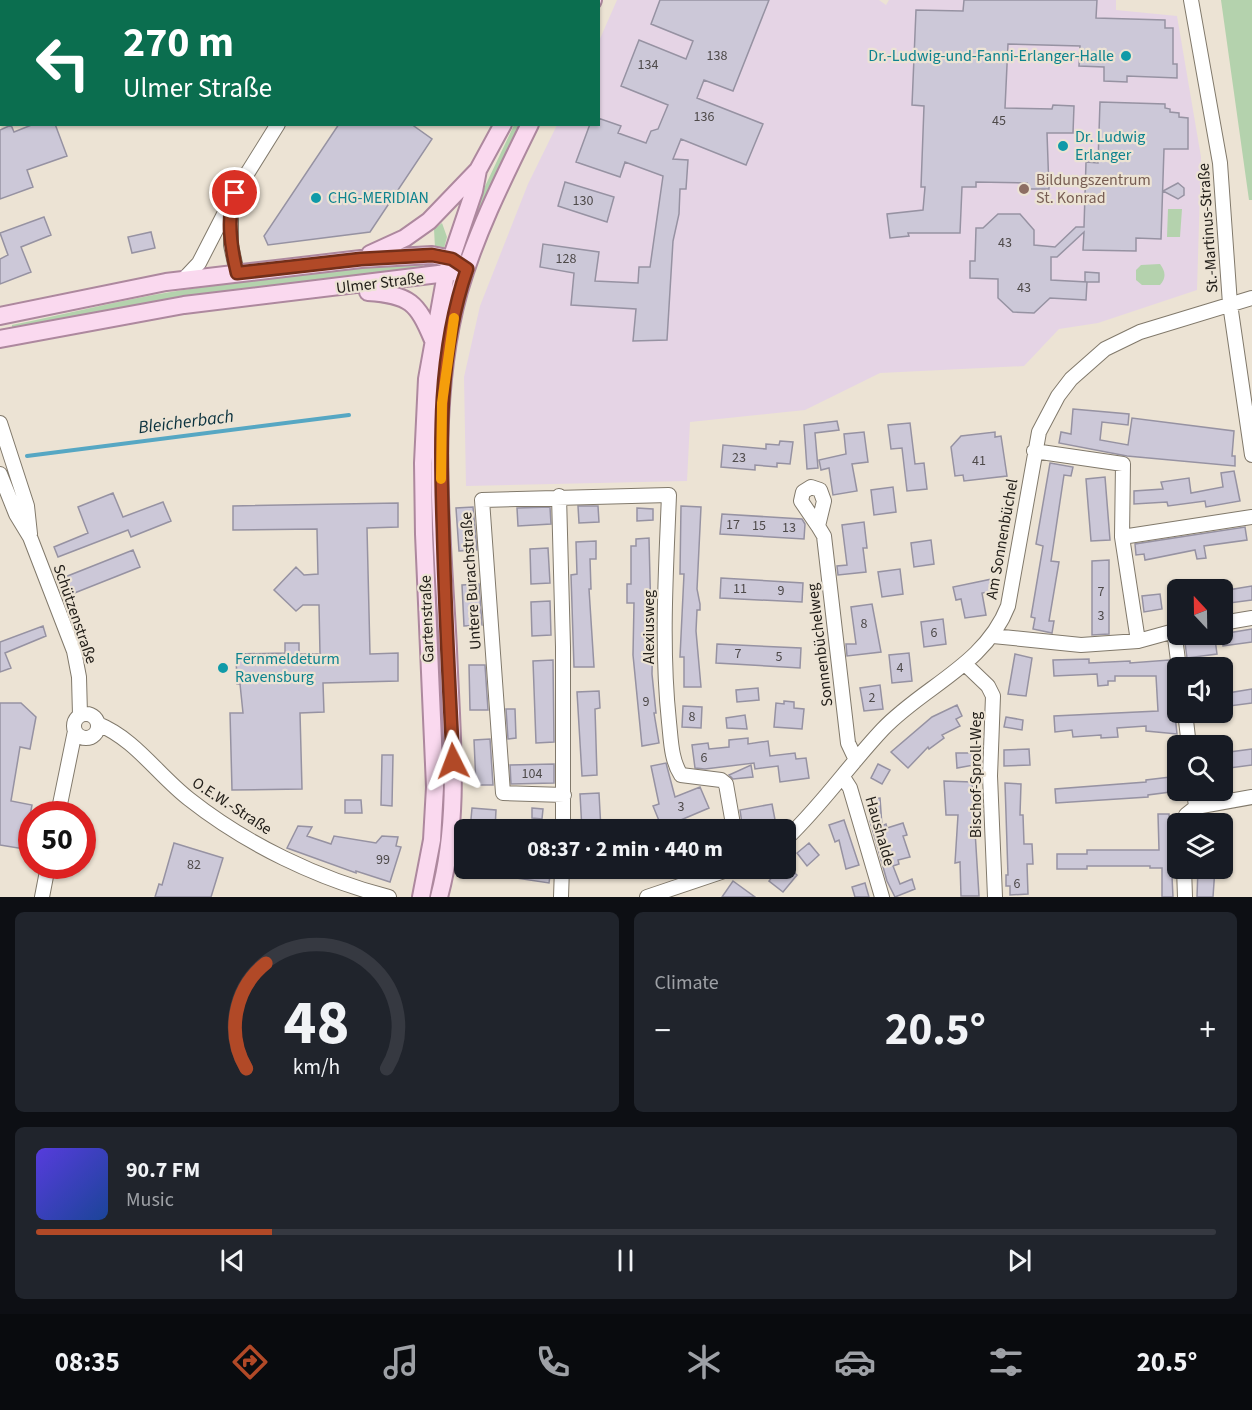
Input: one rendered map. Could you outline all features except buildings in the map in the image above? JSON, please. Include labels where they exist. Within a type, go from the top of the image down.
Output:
[{"type":"main road","points":[[361,259],[405,238],[429,221],[478,170],[501,126]]},
{"type":"main road","name":"Gartenstraße","points":[[439,897],[450,845],[453,782],[443,529],[442,412],[449,345],[459,293],[485,219],[529,126]]},
{"type":"main road","name":"Gartenstraße","points":[[421,897],[432,840],[435,787],[423,463],[430,334],[474,191],[478,170]]},
{"type":"main road","name":"Ulmer Straße","points":[[0,316],[110,292],[183,280],[361,259],[432,255],[449,267]]},
{"type":"main road","name":"Ulmer Straße","points":[[0,339],[184,305],[326,290],[449,267],[467,269]]},
{"type":"main road","points":[[326,290],[397,294],[413,305],[430,334]]},
{"type":"street","name":"St.-Martinus-Straße","points":[[1191,0],[1220,163],[1230,304],[1252,455]]},
{"type":"street","points":[[183,280],[200,263],[231,203],[277,126]]},
{"type":"street","points":[[231,203],[231,245],[237,273]]},
{"type":"street","name":"Am Sonnenbüchel","points":[[796,828],[897,716],[965,664],[993,636],[1008,606],[1034,451],[1044,419],[1058,396],[1083,366],[1098,354],[1140,332],[1252,298]]},
{"type":"street","name":"Schützenstraße","points":[[0,423],[27,506],[30,537]]},
{"type":"street","points":[[1034,451],[1123,464],[1122,537],[1138,641]]},
{"type":"street","name":"Schützenstraße","points":[[0,474],[16,514],[30,537],[74,651],[80,677],[82,711],[75,720],[76,736]]},
{"type":"street","name":"Alexiusweg","points":[[559,496],[669,495],[664,610],[672,752],[675,766],[681,775],[722,780],[726,784],[732,819]]},
{"type":"street","points":[[559,496],[563,819]]},
{"type":"street","name":"Untere Burachstraße","points":[[559,496],[482,500],[503,793],[564,795]]},
{"type":"street","points":[[1122,537],[1252,517]]},
{"type":"street","name":"Sonnenbüchelweg","points":[[818,526],[824,536],[848,743],[856,760]]},
{"type":"street","points":[[1233,621],[1252,618]]},
{"type":"street","points":[[993,636],[1081,645],[1138,641],[1167,633]]},
{"type":"street","name":"Bischof-Sproll-Weg","points":[[965,664],[988,686],[993,696],[990,776],[995,897]]},
{"type":"street","name":"O.E.W.-Straße","points":[[82,711],[95,719],[101,727],[132,744],[186,797],[234,831],[299,864],[356,888],[388,897]]},
{"type":"street","points":[[61,801],[76,736],[93,735],[101,727]]},
{"type":"street","name":"Haushalde","points":[[843,777],[850,788],[882,897]]},
{"type":"street","points":[[1188,813],[1196,807],[1252,797]]},
{"type":"street","points":[[1195,801],[1196,807]]},
{"type":"street","points":[[42,897],[45,879]]},
{"type":"street","points":[[561,897],[562,879]]},
{"type":"street","points":[[647,897],[700,879]]},
{"type":"street","points":[[1184,879],[1185,897]]},
{"type":"shaded area","points":[[617,0],[879,0],[886,5],[889,0],[1116,0],[1116,10],[1177,16],[1201,157],[1197,290],[1098,323],[1059,329],[1024,366],[880,373],[805,410],[690,422],[687,481],[466,486],[464,377],[480,306],[528,184],[557,126],[600,126],[600,39]]},
{"type":"green space","points":[[1221,0],[1252,0],[1252,200],[1249,200]]},
{"type":"green space","points":[[514,126],[522,126],[474,231],[465,239],[479,199]]},
{"type":"green space","points":[[1168,209],[1182,209],[1180,237],[1167,237]]},
{"type":"green space","points":[[442,223],[447,237],[443,252],[435,248],[434,229]]},
{"type":"green space","points":[[422,260],[423,268],[176,298],[12,330],[12,325],[177,291]]},
{"type":"green space","points":[[1160,264],[1164,275],[1160,285],[1142,285],[1136,280],[1136,270],[1141,265]]},
{"type":"waterway","name":"Bleicherbach","points":[[27,456],[349,415]]},
{"type":"slow traffic","points":[[441,479],[442,403],[454,318]]},
{"type":"place","name":"Dr.-Ludwig-und-Fanni-Erlanger-Halle","points":[[1126,56]]},
{"type":"place","name":"Dr. Ludwig Erlanger","points":[[1063,146]]},
{"type":"place","name":"Bildungszentrum St. Konrad","points":[[1024,189]]},
{"type":"place","name":"CHG-MERIDIAN","points":[[316,198]]},
{"type":"place","name":"Fernmeldeturm Ravensburg","points":[[223,668]]},
{"type":"route","points":[[235,193],[231,203],[231,245],[237,273],[361,259],[432,255],[452,259],[467,269],[459,293],[449,345],[441,429],[443,543],[453,761]]}]
